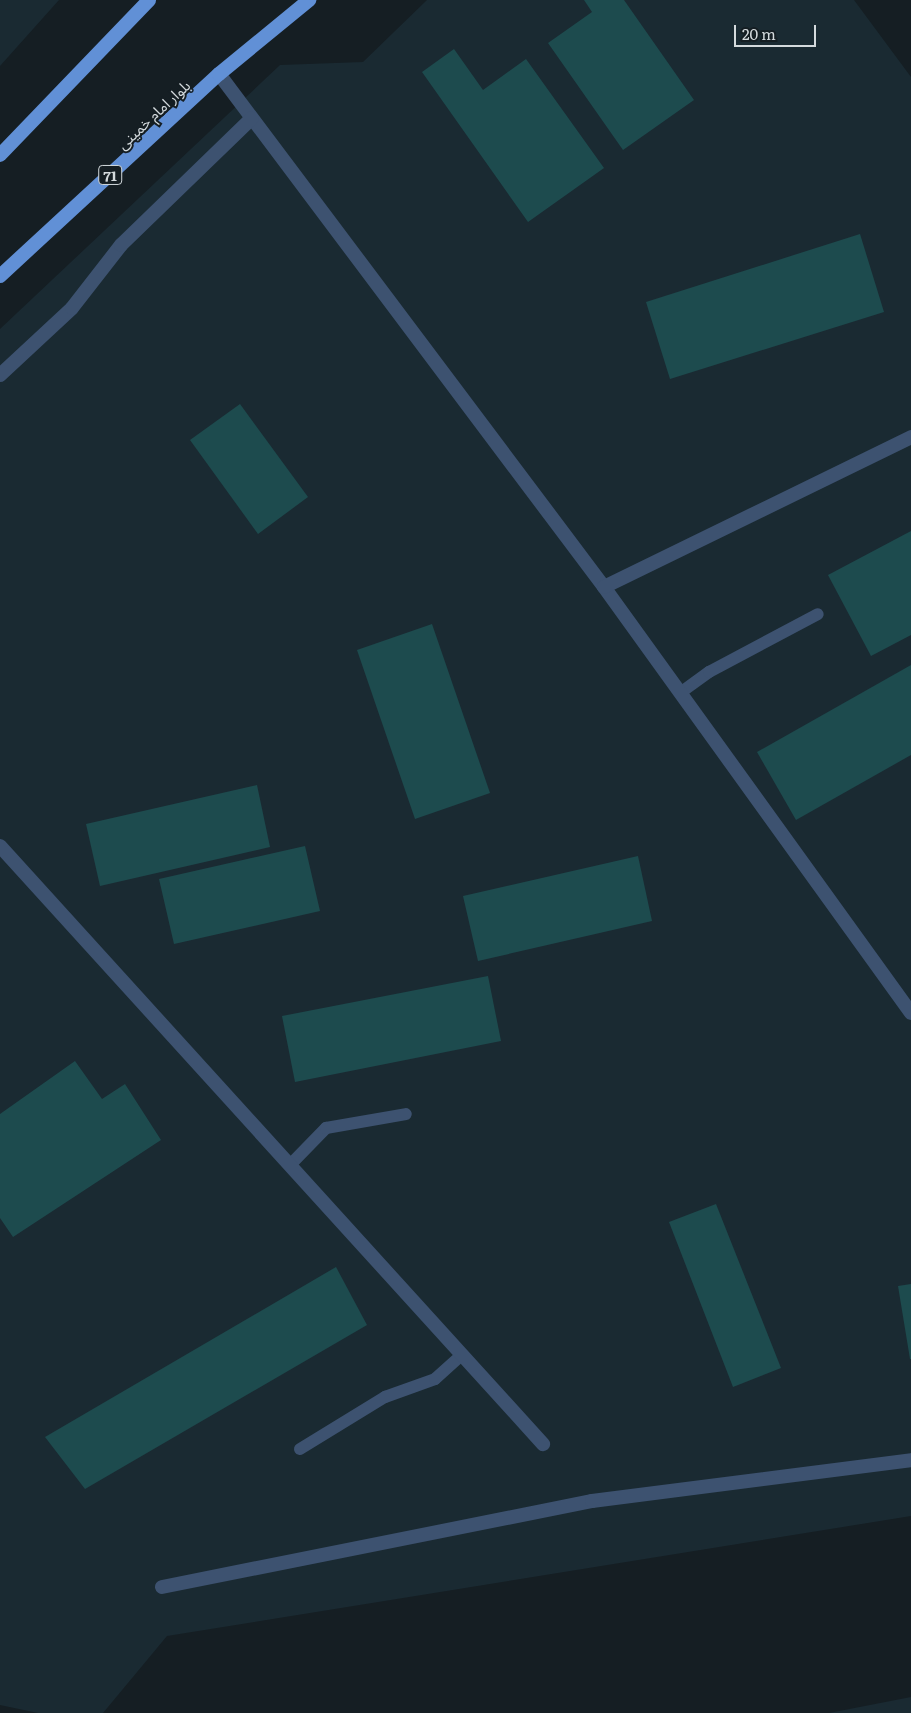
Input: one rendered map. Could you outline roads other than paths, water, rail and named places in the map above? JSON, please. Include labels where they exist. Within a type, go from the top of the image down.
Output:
[{"type":"highway","points":[[0,155],[149,0]]},
{"type":"highway","name":"بلوار امام خمینی","points":[[0,276],[219,74],[309,0]]},
{"type":"street","points":[[219,74],[604,587],[911,1013]]},
{"type":"street","points":[[0,376],[72,308],[121,245],[252,118]]},
{"type":"street","points":[[604,587],[911,437]]},
{"type":"street","points":[[0,846],[543,1444]]},
{"type":"street","points":[[162,1587],[592,1501],[911,1460]]},
{"type":"lane","points":[[680,693],[709,672],[818,614]]},
{"type":"lane","points":[[290,1166],[326,1128],[406,1114]]},
{"type":"lane","points":[[300,1449],[385,1398],[435,1379],[462,1355]]}]
